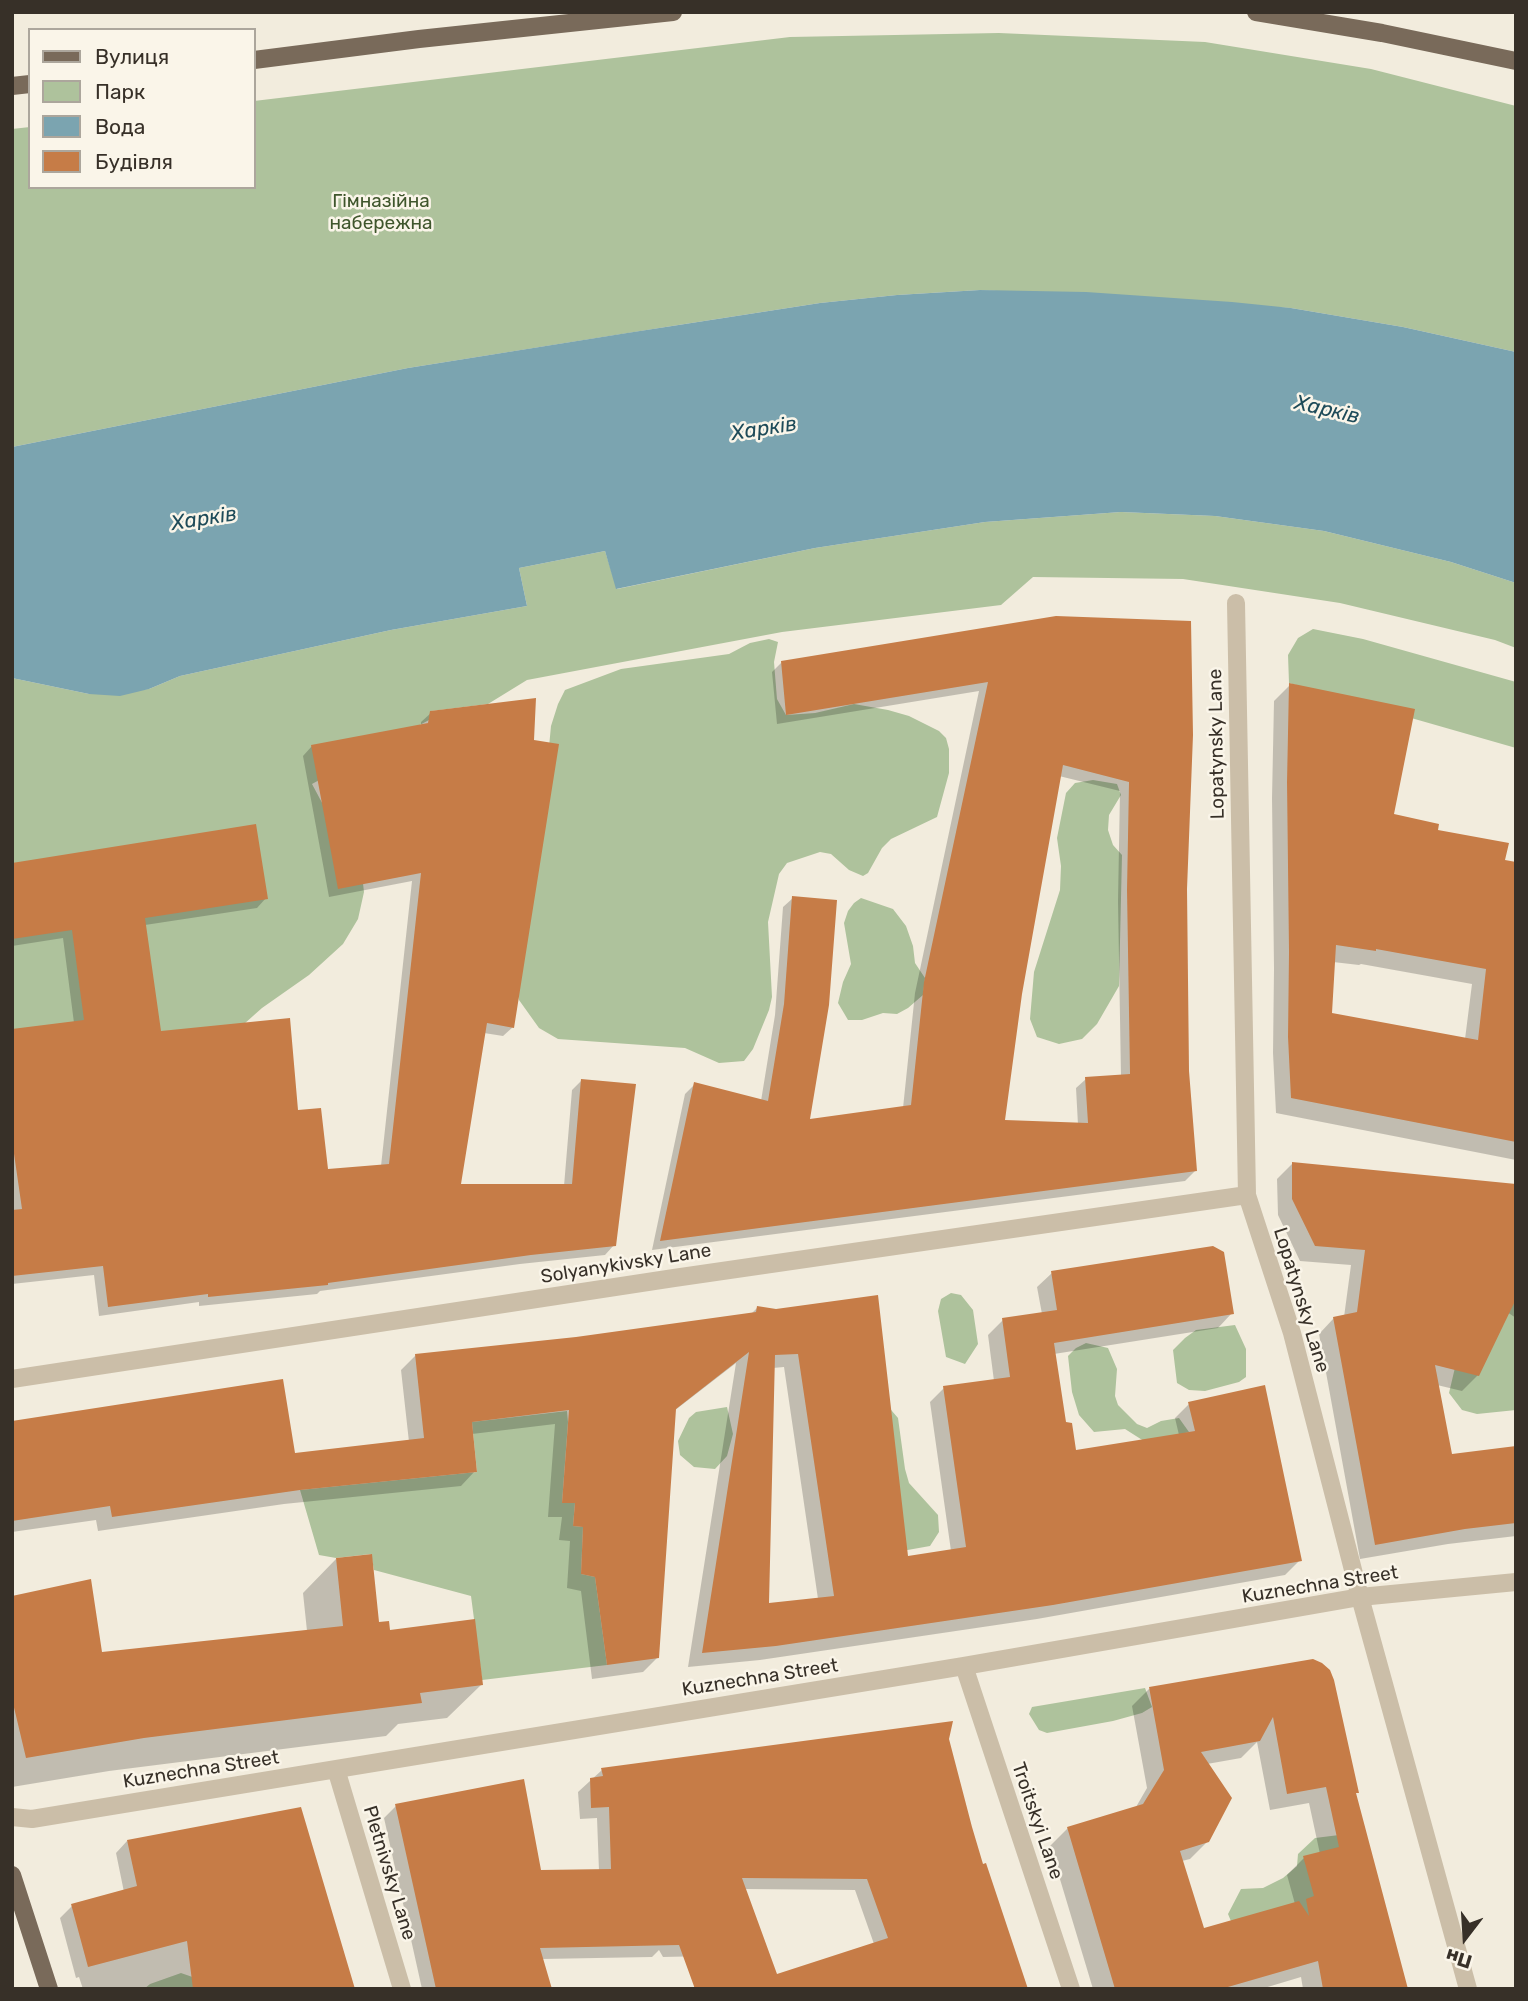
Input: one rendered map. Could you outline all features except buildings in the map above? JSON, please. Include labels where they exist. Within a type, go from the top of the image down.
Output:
[{"type":"main road","points":[[256,60],[673,12]]},
{"type":"main road","points":[[1256,12],[1382,33],[1516,61]]},
{"type":"main road","points":[[12,1875],[49,1989]]},
{"type":"street","name":"Lopatynsky Lane","points":[[1236,603],[1247,1195],[1292,1333],[1360,1597],[1468,1989]]},
{"type":"street","name":"Solyanykivsky Lane","points":[[12,1380],[674,1278],[1247,1195]]},
{"type":"street","name":"Kuznechna Street","points":[[12,1817],[33,1819],[964,1666],[1360,1597],[1516,1582]]},
{"type":"street","name":"Troitskyi Lane","points":[[964,1666],[1072,1989]]},
{"type":"street","name":"Pletnivsky Lane","points":[[336,1769],[402,1989]]},
{"type":"green space","name":"Гімназійна набережна","points":[[999,33],[1205,42],[1371,69],[1516,106],[1516,352],[1403,327],[1291,308],[980,290],[897,295],[820,303],[408,368],[12,447],[12,129],[28,127],[28,189],[256,189],[256,101],[790,37]]},
{"type":"green space","points":[[1121,512],[1215,516],[1324,531],[1451,562],[1516,583],[1516,648],[1495,640],[1340,603],[1183,579],[1033,577],[1001,605],[782,632],[527,680],[488,704],[431,711],[429,720],[312,784],[361,866],[364,892],[358,919],[343,944],[309,975],[262,1008],[235,1032],[12,1119],[12,678],[89,694],[149,689],[180,676],[391,630],[527,606],[519,568],[605,551],[617,589],[815,548],[985,522]]},
{"type":"green space","points":[[1313,629],[1363,639],[1516,682],[1516,748],[1289,683],[1288,655],[1298,638]]},
{"type":"green space","points":[[769,639],[778,642],[774,662],[777,699],[786,715],[815,713],[854,704],[909,716],[939,731],[946,738],[949,773],[937,817],[891,839],[882,848],[868,873],[863,876],[849,870],[831,854],[820,852],[787,863],[779,874],[768,922],[772,997],[753,1049],[744,1061],[719,1063],[685,1048],[558,1039],[539,1028],[519,1000],[515,976],[551,726],[565,690],[621,669],[729,654],[750,643]]},
{"type":"green space","points":[[1093,780],[1117,784],[1121,795],[1109,815],[1108,830],[1113,845],[1122,855],[1119,986],[1097,1024],[1082,1039],[1059,1044],[1037,1037],[1030,1019],[1034,972],[1060,890],[1061,866],[1057,838],[1066,793],[1075,783]]},
{"type":"green space","points":[[861,898],[893,909],[906,926],[915,963],[925,978],[923,995],[897,1014],[883,1013],[862,1020],[848,1020],[838,1003],[851,964],[844,923],[848,911]]},
{"type":"green space","points":[[951,1293],[961,1295],[973,1310],[978,1344],[965,1364],[946,1357],[938,1311],[941,1299]]},
{"type":"green space","points":[[1516,1299],[1516,1410],[1477,1414],[1462,1410],[1449,1393],[1461,1342]]},
{"type":"green space","points":[[1235,1325],[1246,1349],[1246,1377],[1239,1382],[1205,1391],[1189,1390],[1177,1383],[1173,1350],[1185,1338],[1196,1330]]},
{"type":"green space","points":[[1086,1343],[1108,1348],[1117,1369],[1115,1396],[1118,1405],[1137,1424],[1147,1428],[1161,1421],[1179,1418],[1189,1432],[1147,1443],[1125,1429],[1094,1432],[1079,1415],[1072,1392],[1068,1356]]},
{"type":"green space","points":[[886,1404],[898,1418],[909,1483],[938,1515],[939,1532],[930,1546],[874,1556]]},
{"type":"green space","points":[[727,1407],[733,1434],[727,1456],[715,1469],[694,1467],[680,1455],[678,1441],[689,1418],[696,1412]]},
{"type":"green space","points":[[567,1411],[562,1503],[575,1503],[573,1526],[583,1527],[581,1574],[595,1577],[607,1665],[482,1680],[471,1596],[374,1570],[371,1554],[336,1558],[319,1555],[300,1490],[477,1472],[472,1422]]},
{"type":"green space","points":[[1145,1688],[1152,1707],[1142,1713],[1113,1721],[1047,1733],[1039,1730],[1029,1714],[1032,1707]]},
{"type":"green space","points":[[1355,1833],[1342,1922],[1233,1926],[1228,1914],[1241,1889],[1263,1888],[1283,1878],[1297,1866],[1298,1854],[1315,1838]]},
{"type":"green space","points":[[181,1973],[201,1980],[205,1989],[144,1989],[150,1984]]},
{"type":"water","name":"Харків","points":[[980,290],[1086,292],[1291,308],[1403,327],[1516,352],[1516,583],[1451,562],[1324,531],[1215,516],[1121,512],[985,522],[815,548],[616,589],[605,551],[519,568],[527,606],[391,630],[180,676],[149,689],[120,696],[89,694],[12,678],[12,447],[408,368],[820,303]]}]
